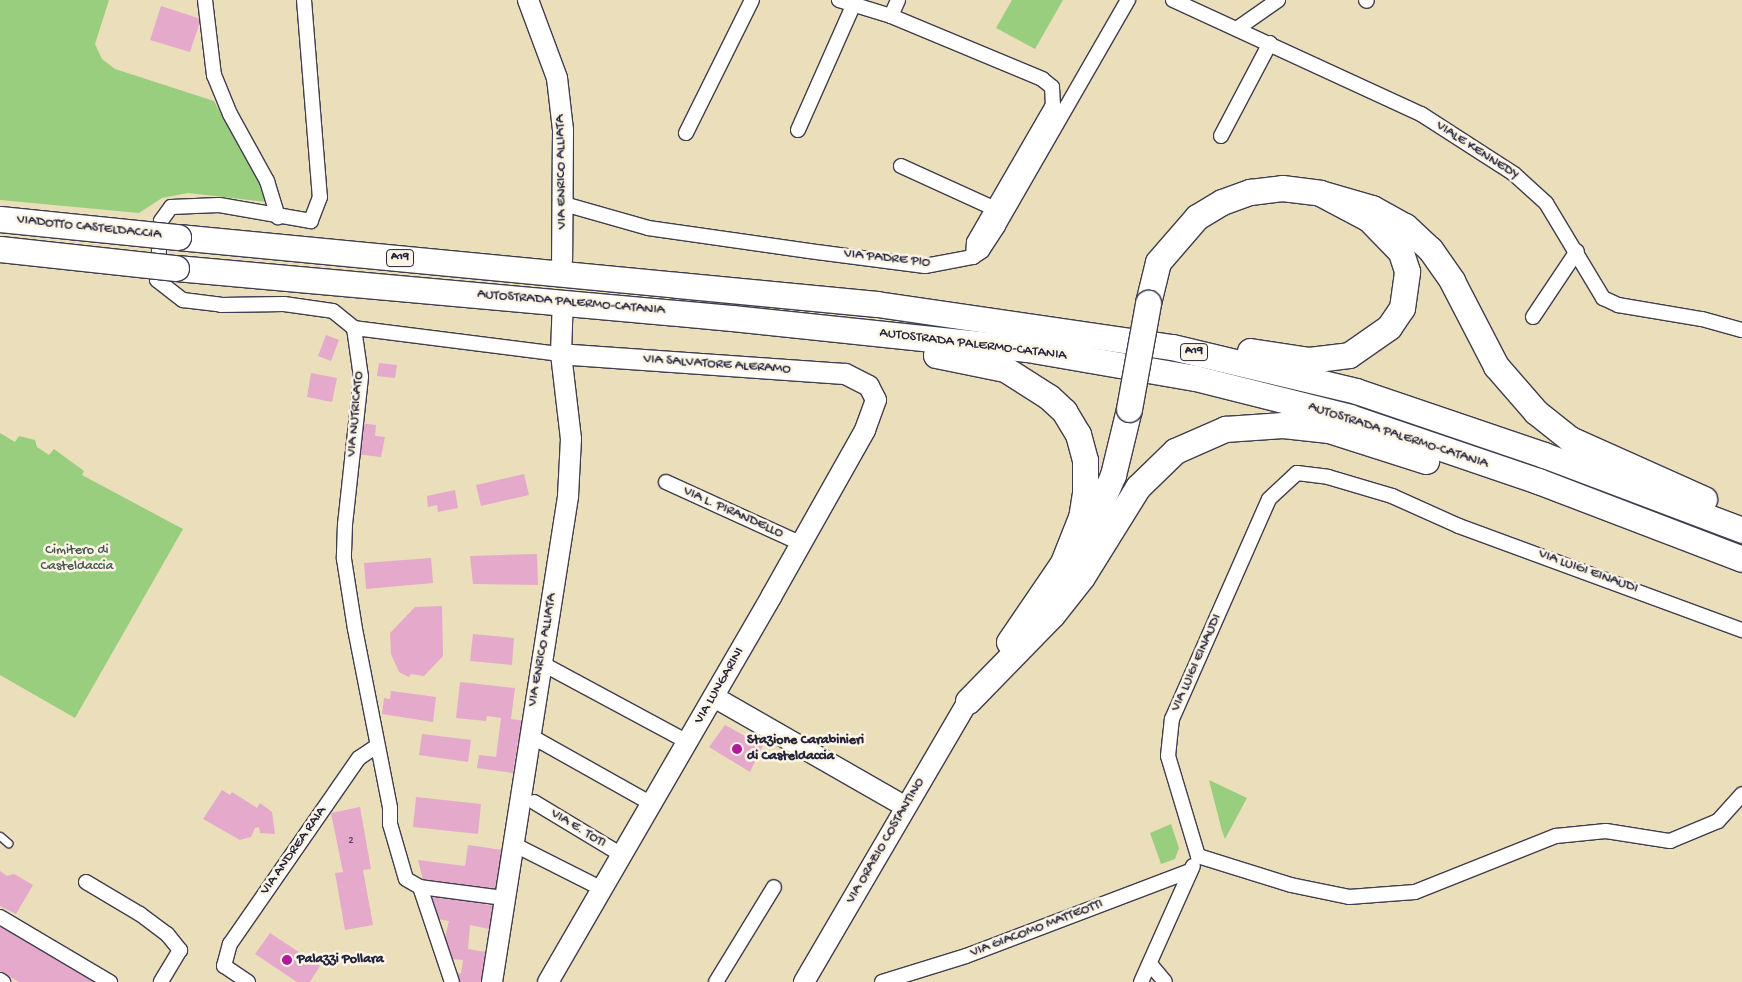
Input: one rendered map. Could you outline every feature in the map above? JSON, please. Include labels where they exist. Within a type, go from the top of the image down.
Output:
[{"type":"highway","points":[[968,701],[1060,570],[1099,508],[1113,475],[1129,409],[1148,303],[1158,262],[1197,217],[1222,202],[1250,192],[1282,188],[1320,193],[1372,208],[1405,226],[1430,249],[1452,281],[1496,366],[1513,389],[1543,418],[1570,439],[1742,517]]},
{"type":"highway","points":[[621,279],[707,279],[877,293],[1172,334],[1308,360],[1349,354],[1389,327],[1402,308],[1407,271],[1401,252],[1387,235],[1369,219],[1320,193]]},
{"type":"highway","name":"VIADOTTO CASTELDACCIA","points":[[0,219],[178,237]]},
{"type":"highway","name":"AUTOSTRADA PALERMO-CATANIA","points":[[178,237],[877,304],[1172,347],[1356,391],[1544,455],[1742,530]]},
{"type":"highway","name":"AUTOSTRADA PALERMO-CATANIA","points":[[0,249],[176,268],[732,318],[1027,349],[1194,378],[1350,417],[1538,482],[1742,558]]},
{"type":"highway","points":[[732,318],[873,347],[954,357],[1005,369],[1049,397],[1064,411],[1078,434],[1085,460],[1081,517],[1060,570]]},
{"type":"highway","points":[[968,701],[1052,615],[1082,577],[1138,487],[1157,466],[1175,451],[1224,429],[1283,425],[1329,430],[1533,496],[1742,573]]},
{"type":"street","points":[[205,0],[214,75],[230,114],[267,181],[278,217]]},
{"type":"street","points":[[304,0],[320,198],[311,221],[278,217],[219,205],[171,207],[161,221],[158,280],[183,300],[221,305],[284,304],[332,311],[354,328],[562,354]]},
{"type":"street","name":"VIA ENRICO ALLIATA","points":[[528,0],[557,78],[563,130],[564,204],[562,260]]},
{"type":"street","points":[[686,132],[752,0]]},
{"type":"street","points":[[839,0],[853,6],[890,16],[1042,79],[1052,87],[1053,105],[974,242],[973,257]]},
{"type":"street","points":[[890,16],[898,0]]},
{"type":"street","points":[[973,257],[982,251],[998,226],[1128,0]]},
{"type":"street","name":"VIALE KENNEDY","points":[[1173,0],[1270,42],[1421,114],[1514,174],[1546,203],[1577,251],[1603,298],[1618,305],[1702,319],[1742,330]]},
{"type":"street","points":[[1238,28],[1278,0]]},
{"type":"street","points":[[798,130],[853,6]]},
{"type":"street","points":[[1221,136],[1270,42]]},
{"type":"street","points":[[901,166],[993,208]]},
{"type":"street","name":"VIA PADRE PIO","points":[[564,204],[648,228],[809,251],[925,266],[973,257]]},
{"type":"street","points":[[1533,316],[1577,251]]},
{"type":"street","name":"VIA ENRICO ALLIATA","points":[[492,982],[529,735],[568,496],[571,439],[562,354],[562,316]]},
{"type":"street","name":"VIA NUTRICATO","points":[[354,328],[361,377],[345,524],[344,559],[377,746],[390,808],[390,824],[406,879],[420,887],[452,982]]},
{"type":"street","name":"VIA SALVATORE ALERAMO","points":[[562,354],[845,374],[869,386]]},
{"type":"street","name":"VIA LUNGARINI","points":[[548,982],[714,697],[874,412],[876,400],[869,386]]},
{"type":"street","name":"VIA LUIGI EINAUDI","points":[[1198,856],[1168,756],[1172,719],[1269,499],[1297,473],[1328,477],[1392,496],[1459,526],[1742,630]]},
{"type":"street","name":"VIA L. PIRANDELLO","points":[[666,482],[800,543]]},
{"type":"street","points":[[541,663],[688,742]]},
{"type":"street","points":[[714,697],[906,807]]},
{"type":"street","name":"VIA ORAZIO COSTANTINO","points":[[804,982],[968,701]]},
{"type":"street","points":[[529,735],[652,804]]},
{"type":"street","name":"VIA ANDREA RAIA","points":[[248,982],[224,966],[230,944],[359,758],[377,746]]},
{"type":"street","points":[[1141,982],[1198,856],[1291,885],[1349,897],[1414,892],[1556,836],[1606,830],[1670,840],[1718,821],[1742,794]]},
{"type":"street","name":"VIA E. TOTI","points":[[534,802],[622,855]]},
{"type":"street","points":[[513,844],[602,889]]},
{"type":"street","name":"VIA GIACOMO MATTEOTTI","points":[[882,982],[966,956],[1190,871]]},
{"type":"street","points":[[86,882],[140,914],[167,934],[180,950],[162,982]]},
{"type":"street","points":[[420,887],[504,898]]},
{"type":"street","points":[[716,982],[774,887]]},
{"type":"street","points":[[0,917],[110,982]]},
{"type":"street","points":[[1150,964],[1165,982]]},
{"type":"lane","points":[[0,836],[8,843]]},
{"type":"green space","points":[[0,0],[109,0],[95,44],[102,59],[115,69],[214,101],[261,184],[266,202],[188,193],[162,198],[139,213],[0,200]]},
{"type":"green space","points":[[1012,0],[1063,0],[1035,49],[996,28]]},
{"type":"green space","name":"Cimitero di Casteldaccia","points":[[0,433],[15,442],[19,436],[35,440],[37,447],[49,455],[54,449],[84,471],[82,475],[183,529],[75,718],[0,675]]},
{"type":"green space","points":[[1209,780],[1247,798],[1225,839],[1222,831]]},
{"type":"green space","points":[[1171,824],[1179,848],[1175,859],[1161,864],[1150,833]]},
{"type":"building","points":[[161,6],[201,19],[190,52],[150,40]]},
{"type":"building","points":[[326,335],[339,340],[331,361],[318,356]]},
{"type":"building","points":[[379,363],[397,365],[395,378],[377,376]]},
{"type":"building","points":[[311,373],[337,378],[332,402],[307,397]]},
{"type":"building","points":[[360,423],[376,425],[375,436],[385,437],[381,457],[356,454]]},
{"type":"building","points":[[524,474],[529,495],[481,506],[476,485]]},
{"type":"building","points":[[455,490],[458,508],[438,512],[437,505],[428,507],[427,496]]},
{"type":"building","points":[[537,554],[538,585],[473,584],[470,556]]},
{"type":"building","points":[[431,558],[433,583],[366,589],[364,563]]},
{"type":"building","points":[[442,606],[443,656],[424,676],[411,674],[409,677],[399,672],[391,654],[390,633],[415,607]]},
{"type":"building","points":[[473,634],[514,638],[512,665],[470,661]]},
{"type":"building","points":[[460,682],[515,688],[511,719],[524,721],[522,740],[518,739],[513,773],[477,768],[479,755],[496,757],[501,718],[487,716],[486,721],[456,718]]},
{"type":"building","points":[[391,691],[436,697],[433,722],[382,714],[384,698],[390,699]]},
{"type":"building","points":[[725,725],[754,741],[757,736],[765,741],[750,772],[709,747]]},
{"type":"building","points":[[422,734],[471,740],[468,762],[419,755]]},
{"type":"building","points":[[222,790],[230,795],[232,792],[257,808],[260,803],[272,812],[275,834],[260,833],[259,827],[255,828],[251,837],[240,840],[203,819]]},
{"type":"building","points":[[416,797],[481,804],[478,834],[413,827]]},
{"type":"building","points":[[360,807],[371,869],[363,870],[373,925],[345,930],[335,873],[343,872],[331,813]]},
{"type":"building","points":[[468,845],[503,850],[497,890],[423,880],[418,860],[465,866]]},
{"type":"building","points":[[0,871],[7,876],[14,874],[33,885],[16,914],[0,906]]},
{"type":"building","points":[[429,893],[494,906],[489,929],[470,925],[468,949],[486,952],[482,982],[458,982],[455,974],[461,973],[463,960],[451,959],[444,941],[449,921],[438,919]]},
{"type":"building","points":[[0,924],[100,982],[19,982],[0,971]]},
{"type":"building","name":"Palazzi Pollara","points":[[270,933],[320,966],[310,982],[297,982],[255,954]]},
{"type":"place","name":"Stazione Carabinieri di Casteldaccia","points":[[737,749]]},
{"type":"place","name":"Palazzi Pollara","points":[[287,960]]}]
